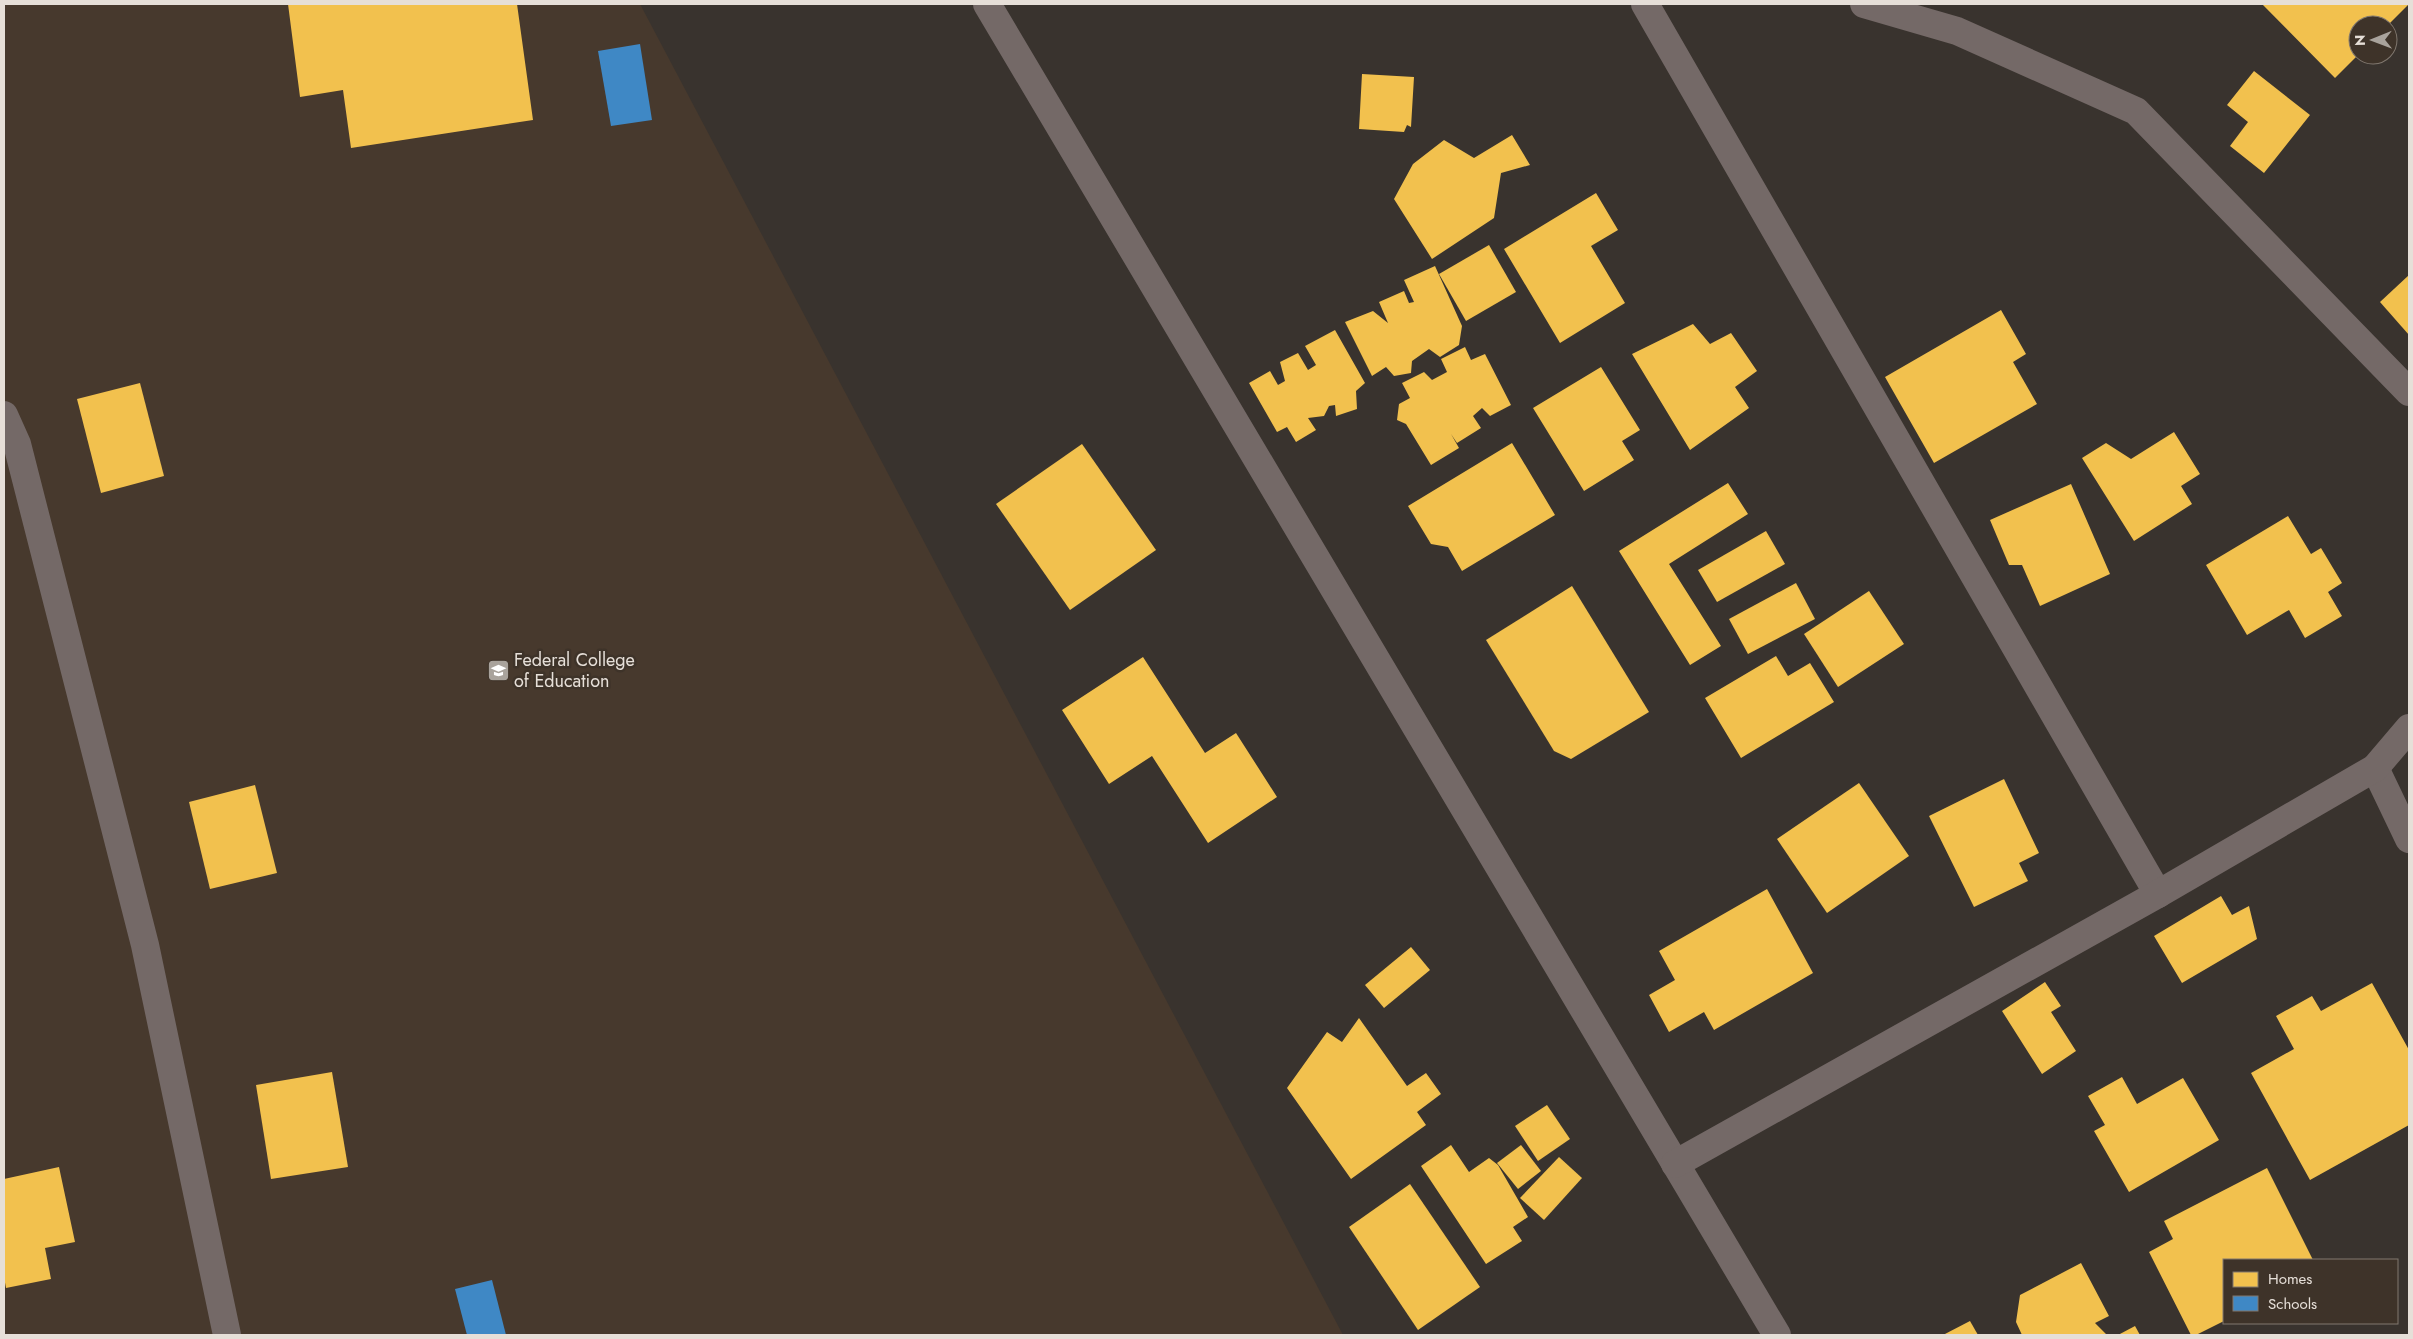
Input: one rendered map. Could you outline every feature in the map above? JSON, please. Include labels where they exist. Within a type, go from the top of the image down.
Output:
[{"type":"street","points":[[987,4],[1777,1335]]},
{"type":"street","points":[[1645,4],[2158,894]]},
{"type":"street","points":[[1864,4],[1956,31],[2136,111],[2409,392]]},
{"type":"street","points":[[4,415],[18,444],[145,945],[227,1335]]},
{"type":"street","points":[[1675,1164],[2158,894],[2375,768],[2409,728]]},
{"type":"street","points":[[2375,768],[2409,839]]},
{"type":"shaded area","name":"Federal College of Education","points":[[4,4],[640,4],[1343,1335],[4,1335]]},
{"type":"building: Homes","points":[[288,4],[517,4],[533,120],[351,148],[343,90],[300,97]]},
{"type":"building: Homes","points":[[2262,4],[2409,4],[2398,15],[2348,15],[2348,65],[2335,78]]},
{"type":"building: Homes","points":[[2254,71],[2310,115],[2264,173],[2230,146],[2248,122],[2227,105]]},
{"type":"building: Homes","points":[[1362,74],[1414,77],[1411,127],[1407,125],[1404,132],[1359,129]]},
{"type":"building: Homes","points":[[1512,135],[1530,165],[1501,173],[1494,218],[1432,259],[1394,199],[1413,164],[1444,140],[1474,158]]},
{"type":"building: Homes","points":[[1596,193],[1618,230],[1591,246],[1625,303],[1560,343],[1504,249]]},
{"type":"building: Homes","points":[[1489,245],[1516,292],[1466,321],[1439,274]]},
{"type":"building: Homes","points":[[1435,266],[1462,326],[1459,345],[1440,357],[1429,349],[1412,361],[1411,373],[1394,376],[1386,367],[1372,376],[1345,322],[1373,311],[1388,323],[1379,302],[1404,291],[1409,303],[1414,302],[1404,280]]},
{"type":"building: Homes","points":[[2409,275],[2409,335],[2380,302]]},
{"type":"building: Homes","points":[[2001,310],[2026,354],[2013,362],[2037,404],[1934,463],[1885,377]]},
{"type":"building: Homes","points":[[1693,324],[1710,344],[1731,333],[1757,371],[1735,387],[1749,408],[1690,450],[1632,354]]},
{"type":"building: Homes","points":[[1335,330],[1365,383],[1356,391],[1357,409],[1336,416],[1335,405],[1329,406],[1324,416],[1308,418],[1316,430],[1296,442],[1287,427],[1277,432],[1249,383],[1270,371],[1278,385],[1285,381],[1280,362],[1298,353],[1308,370],[1316,365],[1305,346]]},
{"type":"building: Homes","points":[[1465,347],[1471,360],[1485,354],[1511,405],[1490,416],[1482,408],[1473,416],[1481,428],[1457,443],[1451,434],[1459,448],[1431,465],[1406,424],[1397,420],[1399,404],[1410,398],[1402,383],[1424,372],[1432,380],[1447,372],[1441,359]]},
{"type":"building: Homes","points":[[1601,367],[1640,430],[1622,441],[1634,460],[1584,491],[1533,408]]},
{"type":"building: Homes","points":[[140,383],[164,476],[101,493],[77,399]]},
{"type":"building: Homes","points":[[2174,432],[2200,474],[2181,486],[2192,504],[2134,541],[2082,458],[2106,443],[2131,459]]},
{"type":"building: Homes","points":[[1512,443],[1555,515],[1462,571],[1448,547],[1431,544],[1408,506]]},
{"type":"building: Homes","points":[[1082,444],[1156,550],[1070,610],[996,504]]},
{"type":"building: Homes","points":[[1728,483],[1748,514],[1669,564],[1721,646],[1690,665],[1619,551]]},
{"type":"building: Homes","points":[[2071,484],[2110,574],[2040,606],[2022,565],[2009,565],[1990,520]]},
{"type":"building: Homes","points":[[2288,516],[2311,554],[2321,548],[2342,583],[2328,592],[2342,616],[2305,638],[2289,610],[2247,635],[2206,565]]},
{"type":"building: Homes","points":[[1766,531],[1785,564],[1717,602],[1698,570]]},
{"type":"building: Homes","points":[[1796,583],[1815,619],[1748,654],[1729,619]]},
{"type":"building: Homes","points":[[1572,586],[1649,712],[1571,759],[1554,751],[1486,640]]},
{"type":"building: Homes","points":[[1869,591],[1904,644],[1838,687],[1804,634]]},
{"type":"building: Homes","points":[[1776,656],[1788,676],[1810,663],[1834,702],[1741,758],[1705,698]]},
{"type":"building: Homes","points":[[1143,657],[1205,753],[1236,733],[1277,797],[1208,843],[1152,756],[1109,784],[1062,710]]},
{"type":"building: Homes","points":[[2004,779],[2039,853],[2019,863],[2028,881],[1974,907],[1929,816]]},
{"type":"building: Homes","points":[[1859,783],[1909,856],[1827,913],[1777,839]]},
{"type":"building: Homes","points":[[255,785],[277,873],[210,889],[189,802]]},
{"type":"building: Homes","points":[[1767,889],[1813,973],[1714,1030],[1704,1012],[1669,1032],[1649,995],[1675,980],[1659,951]]},
{"type":"building: Homes","points":[[2221,896],[2232,915],[2249,906],[2257,939],[2182,983],[2154,936]]},
{"type":"building: Homes","points":[[1411,947],[1430,970],[1384,1008],[1365,985]]},
{"type":"building: Homes","points":[[2045,982],[2061,1006],[2051,1012],[2076,1051],[2042,1074],[2002,1011]]},
{"type":"building: Homes","points":[[2372,983],[2409,1050],[2409,1125],[2310,1180],[2251,1073],[2294,1049],[2276,1016],[2312,996],[2321,1011]]},
{"type":"building: Homes","points":[[1359,1018],[1407,1086],[1426,1073],[1441,1094],[1417,1112],[1426,1125],[1351,1179],[1287,1088],[1327,1032],[1342,1042]]},
{"type":"building: Homes","points":[[332,1072],[348,1167],[271,1179],[256,1085]]},
{"type":"building: Homes","points":[[2122,1077],[2137,1104],[2183,1078],[2219,1140],[2129,1192],[2094,1131],[2105,1125],[2088,1096]]},
{"type":"building: Homes","points":[[1547,1105],[1570,1139],[1538,1161],[1515,1126]]},
{"type":"building: Homes","points":[[1451,1145],[1469,1172],[1489,1158],[1498,1165],[1528,1217],[1513,1227],[1522,1241],[1486,1264],[1421,1166]]},
{"type":"building: Homes","points":[[1521,1145],[1541,1171],[1518,1189],[1497,1163]]},
{"type":"building: Homes","points":[[1559,1157],[1582,1178],[1544,1220],[1520,1198]]},
{"type":"building: Homes","points":[[59,1167],[75,1242],[45,1248],[51,1279],[6,1288],[4,1277],[4,1179]]},
{"type":"building: Homes","points":[[2267,1168],[2312,1259],[2223,1259],[2223,1322],[2196,1335],[2191,1335],[2149,1252],[2173,1239],[2164,1221]]},
{"type":"building: Homes","points":[[1410,1184],[1480,1287],[1418,1330],[1349,1227]]},
{"type":"building: Homes","points":[[2081,1263],[2109,1316],[2095,1323],[2107,1335],[2022,1335],[2016,1322],[2020,1295]]},
{"type":"building: Homes","points":[[1970,1321],[1978,1335],[1943,1335]]},
{"type":"building: Homes","points":[[2135,1326],[2140,1335],[2118,1335]]},
{"type":"building: Schools","points":[[640,44],[652,120],[611,126],[598,51]]},
{"type":"building: Schools","points":[[492,1280],[506,1335],[467,1335],[455,1289]]},
{"type":"place","name":"Federal College of Education","points":[[498,670]]}]
